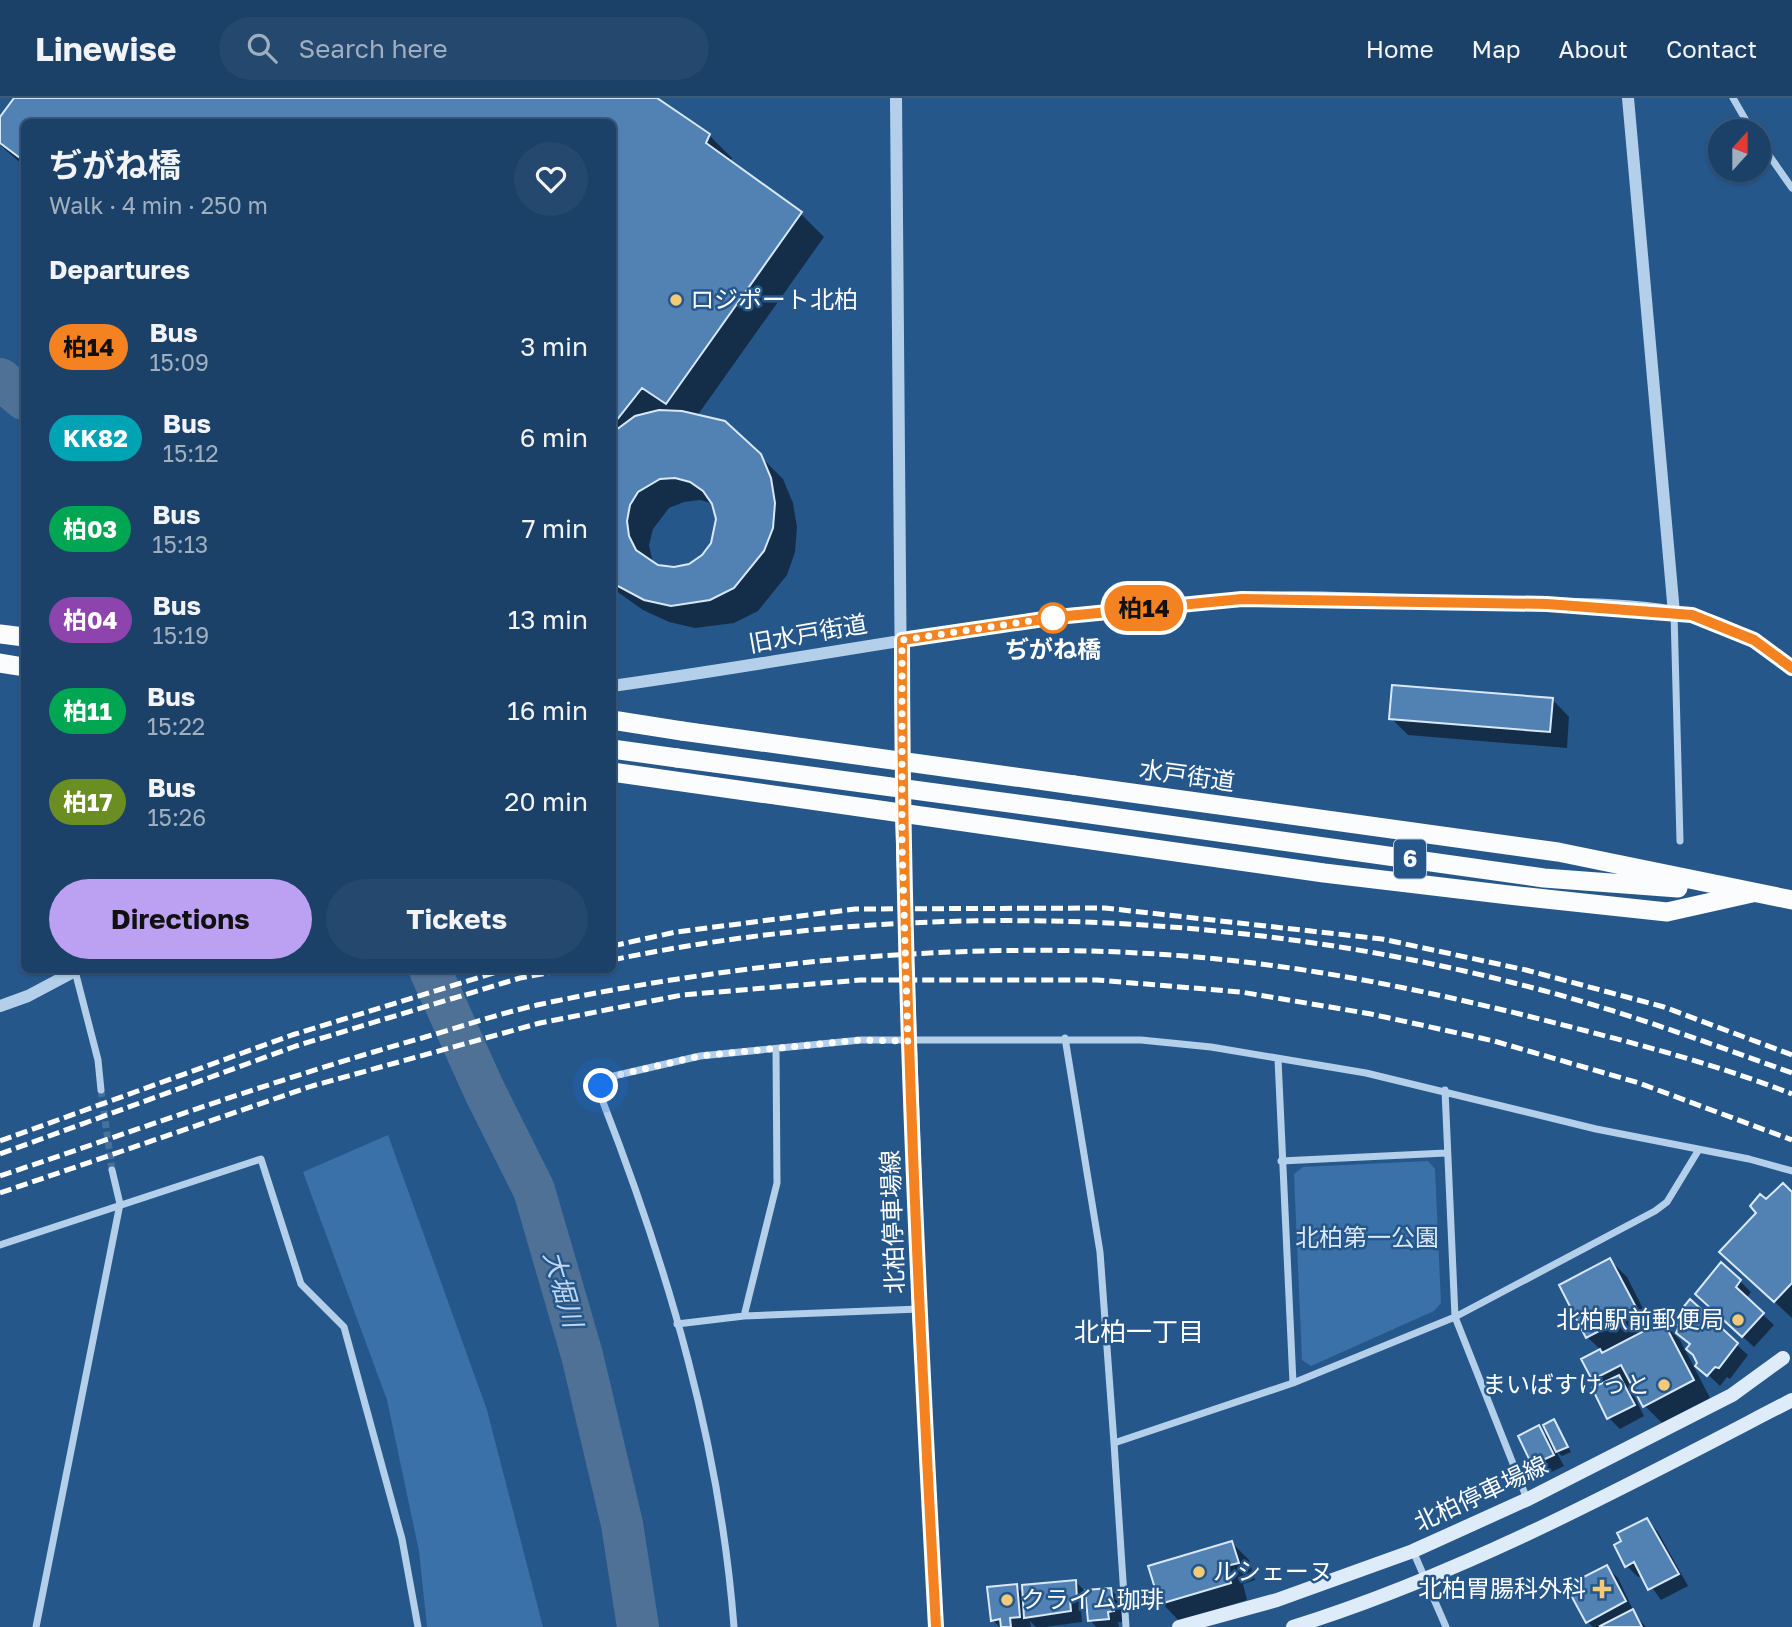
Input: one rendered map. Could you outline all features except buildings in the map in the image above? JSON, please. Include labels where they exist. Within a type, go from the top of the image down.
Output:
[{"type":"highway","points":[[0,634],[21,637]]},
{"type":"highway","points":[[0,663],[21,666]]},
{"type":"highway","name":"水戸街道","points":[[616,721],[1558,852],[1792,900]]},
{"type":"highway","name":"水戸街道","points":[[616,750],[1544,878],[1752,893]]},
{"type":"highway","points":[[616,773],[1324,873],[1667,912],[1752,893]]},
{"type":"main road","name":"北柏停車場線","points":[[902,814],[919,1309],[936,1627]]},
{"type":"main road","name":"北柏停車場線","points":[[1179,1627],[1277,1600],[1413,1551],[1528,1499],[1732,1395],[1785,1359]]},
{"type":"main road","points":[[1293,1627],[1428,1579],[1572,1513],[1792,1400]]},
{"type":"street","points":[[896,98],[902,814]]},
{"type":"street","points":[[1628,98],[1674,613],[1680,841]]},
{"type":"street","points":[[1733,98],[1745,119]]},
{"type":"street","points":[[1771,158],[1792,188]]},
{"type":"street","name":"旧水戸街道","points":[[616,685],[1057,617],[1242,599],[1547,604],[1674,613],[1711,620],[1732,629],[1754,640],[1792,668]]},
{"type":"street","points":[[0,1006],[70,973]]},
{"type":"street","points":[[77,973],[98,1060],[101,1090]]},
{"type":"street","points":[[1065,1038],[1100,1252],[1126,1627]]},
{"type":"street","points":[[734,1627],[712,1450],[648,1219],[603,1102],[601,1086],[605,1078],[700,1056],[861,1040],[1141,1040],[1366,1073],[1792,1171]]},
{"type":"street","points":[[744,1316],[777,1183],[776,1050]]},
{"type":"street","points":[[1278,1059],[1293,1383]]},
{"type":"street","points":[[1446,1090],[1446,1153],[1455,1317],[1528,1499]]},
{"type":"street","points":[[1114,1443],[1293,1383],[1455,1317],[1655,1211],[1667,1202],[1698,1151]]},
{"type":"street","points":[[1281,1161],[1446,1153]]},
{"type":"street","points":[[0,1245],[120,1203],[261,1159],[301,1284],[344,1327],[402,1539],[418,1627]]},
{"type":"street","points":[[36,1627],[120,1203],[112,1170]]},
{"type":"street","points":[[677,1324],[744,1316],[919,1309]]},
{"type":"street","points":[[1413,1551],[1428,1579],[1446,1627]]},
{"type":"green space","points":[[388,1135],[487,1410],[543,1627],[427,1627],[419,1551],[387,1400],[303,1172]]},
{"type":"green space","name":"北柏第一公園","points":[[1428,1161],[1435,1169],[1441,1303],[1434,1311],[1311,1366],[1302,1360],[1294,1174],[1303,1167]]},
{"type":"waterway","name":"大堀川","points":[[0,379],[21,396]]},
{"type":"waterway","name":"大堀川","points":[[431,973],[485,1092],[534,1190],[582,1355],[622,1524],[638,1627]]},
{"type":"tunnel","points":[[101,1090],[112,1170]]},
{"type":"railway","points":[[616,945],[676,932],[855,909],[1105,908],[1382,939],[1526,970],[1664,1007],[1792,1055]]},
{"type":"railway","points":[[616,959],[724,940],[838,928],[953,921],[1069,922],[1185,928],[1299,941],[1412,960],[1522,985],[1692,1037],[1792,1073]]},
{"type":"railway","points":[[0,1176],[315,1070],[537,1005],[710,974],[890,955],[980,951],[1159,954],[1245,962],[1327,974],[1449,998],[1599,1034],[1710,1066],[1792,1094]]},
{"type":"railway","points":[[0,1141],[292,1035],[493,973]]},
{"type":"railway","points":[[0,1154],[296,1046],[520,978],[548,973]]},
{"type":"railway","points":[[0,1193],[312,1086],[540,1023],[682,995],[860,980],[1097,980],[1241,992],[1371,1014],[1494,1041],[1639,1083],[1792,1140]]},
{"type":"bus line","name":"柏14","points":[[936,1627],[908,1041],[902,844],[902,640],[1057,617],[1242,599],[1547,604],[1692,615],[1711,620],[1754,640],[1792,668]]},
{"type":"place","name":"ロジポート北柏","points":[[676,300]]},
{"type":"place","name":"ぢがね橋","points":[[1053,618]]},
{"type":"place","name":"北柏駅前郵便局","points":[[1738,1320]]},
{"type":"place","name":"まいばすけっと","points":[[1664,1385]]},
{"type":"place","name":"ルシェーヌ","points":[[1199,1572]]},
{"type":"place","name":"北柏胃腸科外科","points":[[1602,1589]]},
{"type":"place","name":"クライム珈琲","points":[[1007,1600]]},
{"type":"district","name":"北柏一丁目","points":[[1139,1332]]},
{"type":"route","points":[[601,1086],[605,1078],[700,1056],[861,1040],[908,1041],[902,844],[902,640],[1057,617],[1053,618]]}]
